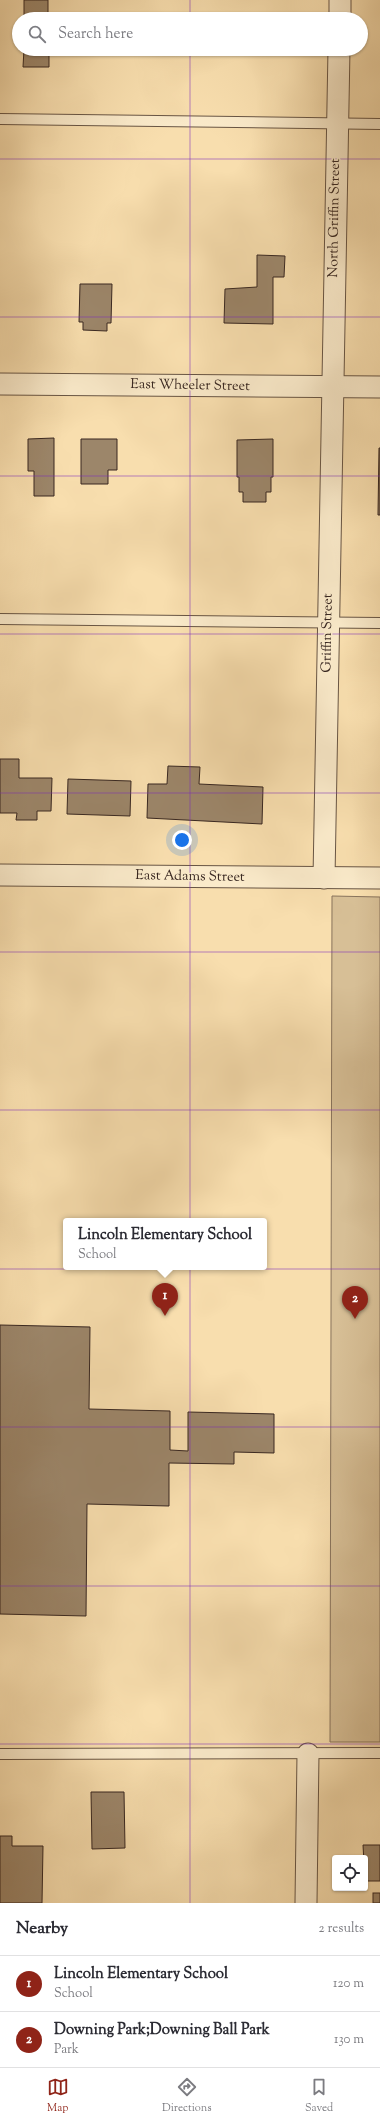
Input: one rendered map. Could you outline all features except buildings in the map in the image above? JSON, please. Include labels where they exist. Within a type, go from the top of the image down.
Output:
[{"type":"street","points":[[340,0],[340,12]]},
{"type":"street","name":"North Griffin Street","points":[[332,387],[339,56]]},
{"type":"street","name":"East Wheeler Street","points":[[0,384],[380,387]]},
{"type":"street","name":"Griffin Street","points":[[324,878],[332,387]]},
{"type":"street","name":"East Adams Street","points":[[0,875],[380,878]]},
{"type":"street","points":[[306,1903],[308,1754]]},
{"type":"lane","points":[[0,119],[380,124]]},
{"type":"lane","points":[[0,619],[380,623]]},
{"type":"lane","points":[[0,1754],[380,1753]]},
{"type":"shaded area","points":[[332,896],[380,897],[380,1742],[330,1742]]},
{"type":"place","name":"Lincoln Elementary School","points":[[165,1316]]},
{"type":"place","name":"Downing Park;Downing Ball Park","points":[[355,1319]]}]
